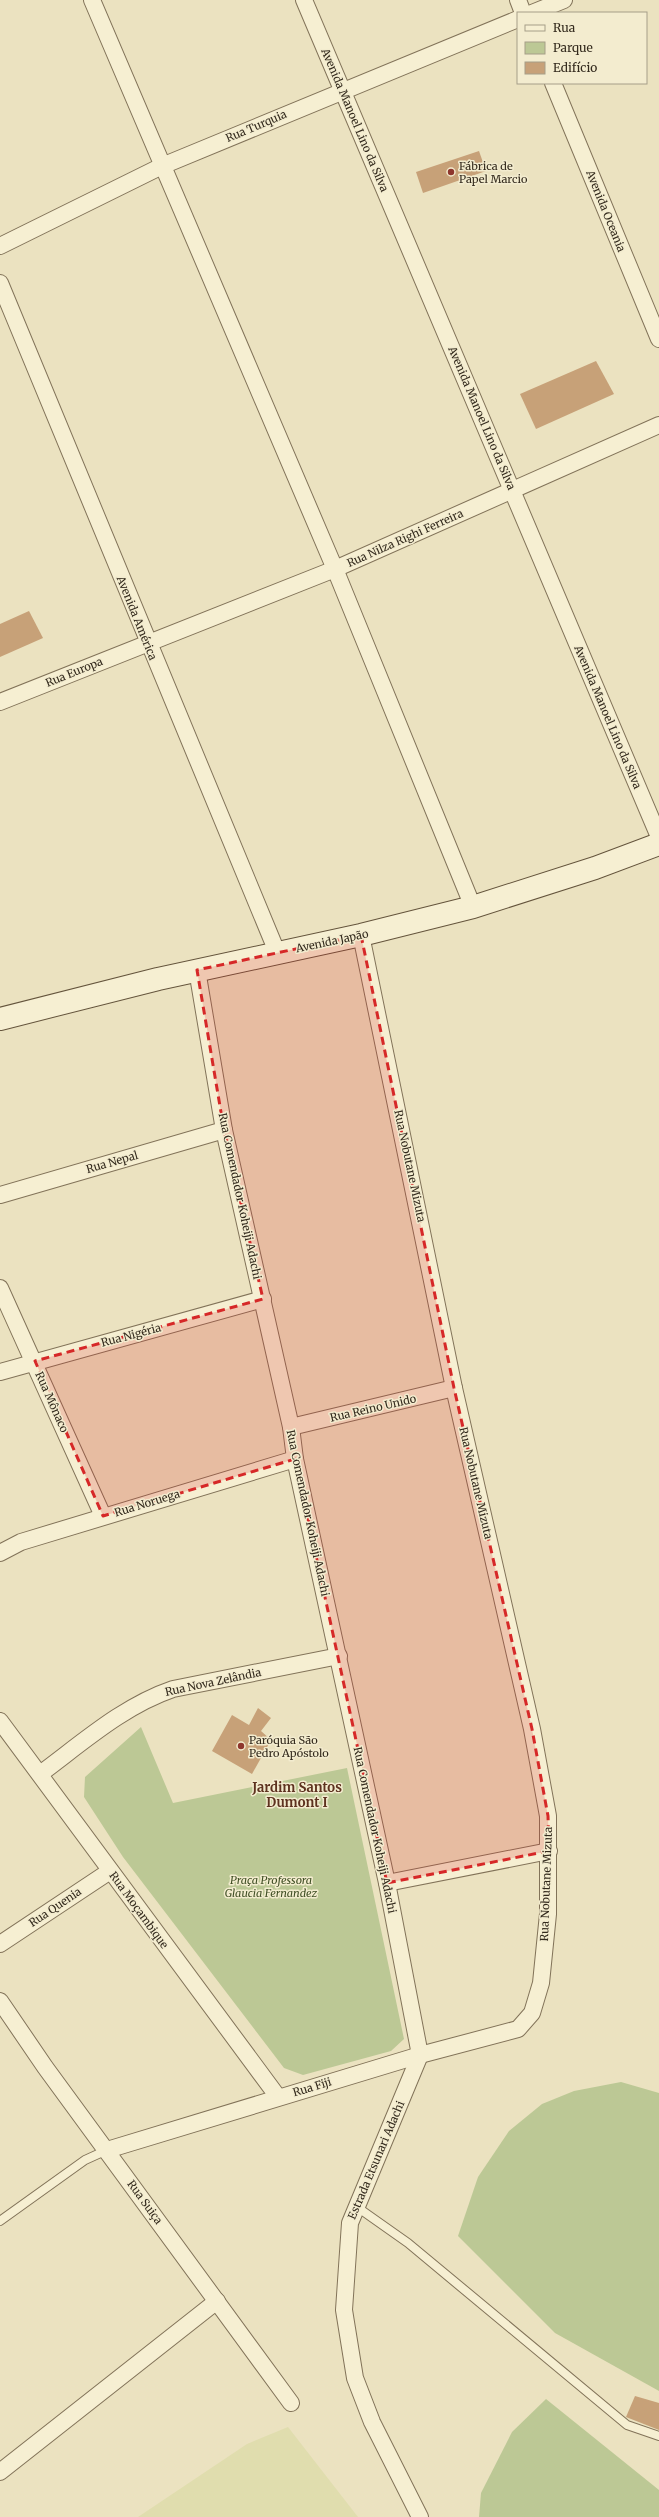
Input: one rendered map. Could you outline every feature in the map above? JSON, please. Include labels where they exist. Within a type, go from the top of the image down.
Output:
[{"type":"main road","name":"Avenida Japão","points":[[0,1019],[197,970],[361,935],[473,907],[595,868],[659,844]]},
{"type":"street","points":[[92,0],[335,569],[473,907]]},
{"type":"street","name":"Avenida Manoel Lino da Silva","points":[[304,0],[659,837]]},
{"type":"street","points":[[518,0],[524,12]]},
{"type":"street","points":[[534,12],[564,0]]},
{"type":"street","name":"Rua Turquia","points":[[0,246],[162,166],[342,90],[517,19]]},
{"type":"street","name":"Avenida Oceania","points":[[553,84],[659,339]]},
{"type":"street","name":"Avenida América","points":[[0,283],[147,642],[278,952]]},
{"type":"street","name":"Rua Nilza Righi Ferreira","points":[[147,642],[335,569],[659,424]]},
{"type":"street","name":"Rua Europa","points":[[0,702],[147,642]]},
{"type":"street","name":"Rua Nobutane Mizuta","points":[[361,935],[454,1388],[532,1729],[548,1816],[548,1914],[541,1984],[532,2013],[518,2029]]},
{"type":"street","name":"Rua Comendador Koheiji Adachi","points":[[197,970],[224,1130],[291,1427],[295,1459],[339,1656],[387,1883],[420,2055]]},
{"type":"street","name":"Rua Nepal","points":[[0,1195],[224,1130]]},
{"type":"street","name":"Rua Mônaco","points":[[0,1288],[35,1361],[103,1516]]},
{"type":"street","name":"Rua Nigéria","points":[[0,1372],[35,1361],[263,1299]]},
{"type":"street","name":"Rua Reino Unido","points":[[291,1427],[454,1388]]},
{"type":"street","name":"Rua Noruega","points":[[0,1553],[22,1542],[103,1516],[295,1459]]},
{"type":"street","name":"Rua Nova Zelândia","points":[[40,1774],[134,1705],[152,1696],[173,1689],[339,1656]]},
{"type":"street","name":"Rua Moçambique","points":[[0,1721],[278,2097]]},
{"type":"street","points":[[387,1883],[549,1851]]},
{"type":"street","name":"Rua Quenia","points":[[0,1944],[110,1870]]},
{"type":"street","name":"Rua Suiça","points":[[0,2001],[45,2067],[291,2402]]},
{"type":"street","name":"Rua Fiji","points":[[107,2150],[420,2055],[518,2029]]},
{"type":"street","name":"Estrada Etsunari Adachi","points":[[420,2055],[350,2223],[345,2272],[344,2310],[350,2357],[355,2378],[372,2422],[420,2517]]},
{"type":"street","points":[[0,2472],[217,2301]]},
{"type":"lane","points":[[0,2221],[85,2160],[107,2150]]},
{"type":"lane","points":[[357,2206],[408,2243],[627,2424],[659,2436]]},
{"type":"highlighted area","points":[[361,935],[454,1388],[532,1729],[548,1816],[549,1851],[387,1883],[295,1459],[103,1516],[35,1361],[263,1299],[224,1130],[197,970]]},
{"type":"shaded area","points":[[288,2427],[358,2517],[138,2517],[247,2444]]},
{"type":"green space","name":"Praça Professora Glaucia Fernandez","points":[[141,1727],[173,1803],[347,1768],[404,2039],[391,2051],[303,2075],[284,2068],[123,1857],[84,1797],[85,1777]]},
{"type":"green space","points":[[621,2082],[659,2093],[659,2391],[555,2333],[458,2236],[478,2177],[509,2131],[542,2104],[574,2091]]},
{"type":"green space","points":[[546,2399],[659,2490],[659,2517],[479,2517],[481,2493],[512,2432]]},
{"type":"building","name":"Fábrica de Papel Marcio","points":[[479,151],[486,171],[423,193],[416,172]]},
{"type":"building","points":[[596,361],[614,394],[536,429],[520,394]]},
{"type":"building","points":[[29,611],[43,638],[0,657],[0,624]]},
{"type":"building","name":"Paróquia São Pedro Apóstolo","points":[[258,1708],[271,1718],[261,1731],[271,1740],[252,1774],[212,1751],[232,1715],[249,1725]]},
{"type":"building","points":[[635,2396],[659,2403],[659,2430],[626,2417]]},
{"type":"place","name":"Fábrica de Papel Marcio","points":[[451,172]]},
{"type":"place","name":"Paróquia São Pedro Apóstolo","points":[[241,1746]]},
{"type":"district","name":"Jardim Santos Dumont I","points":[[297,1794]]}]
